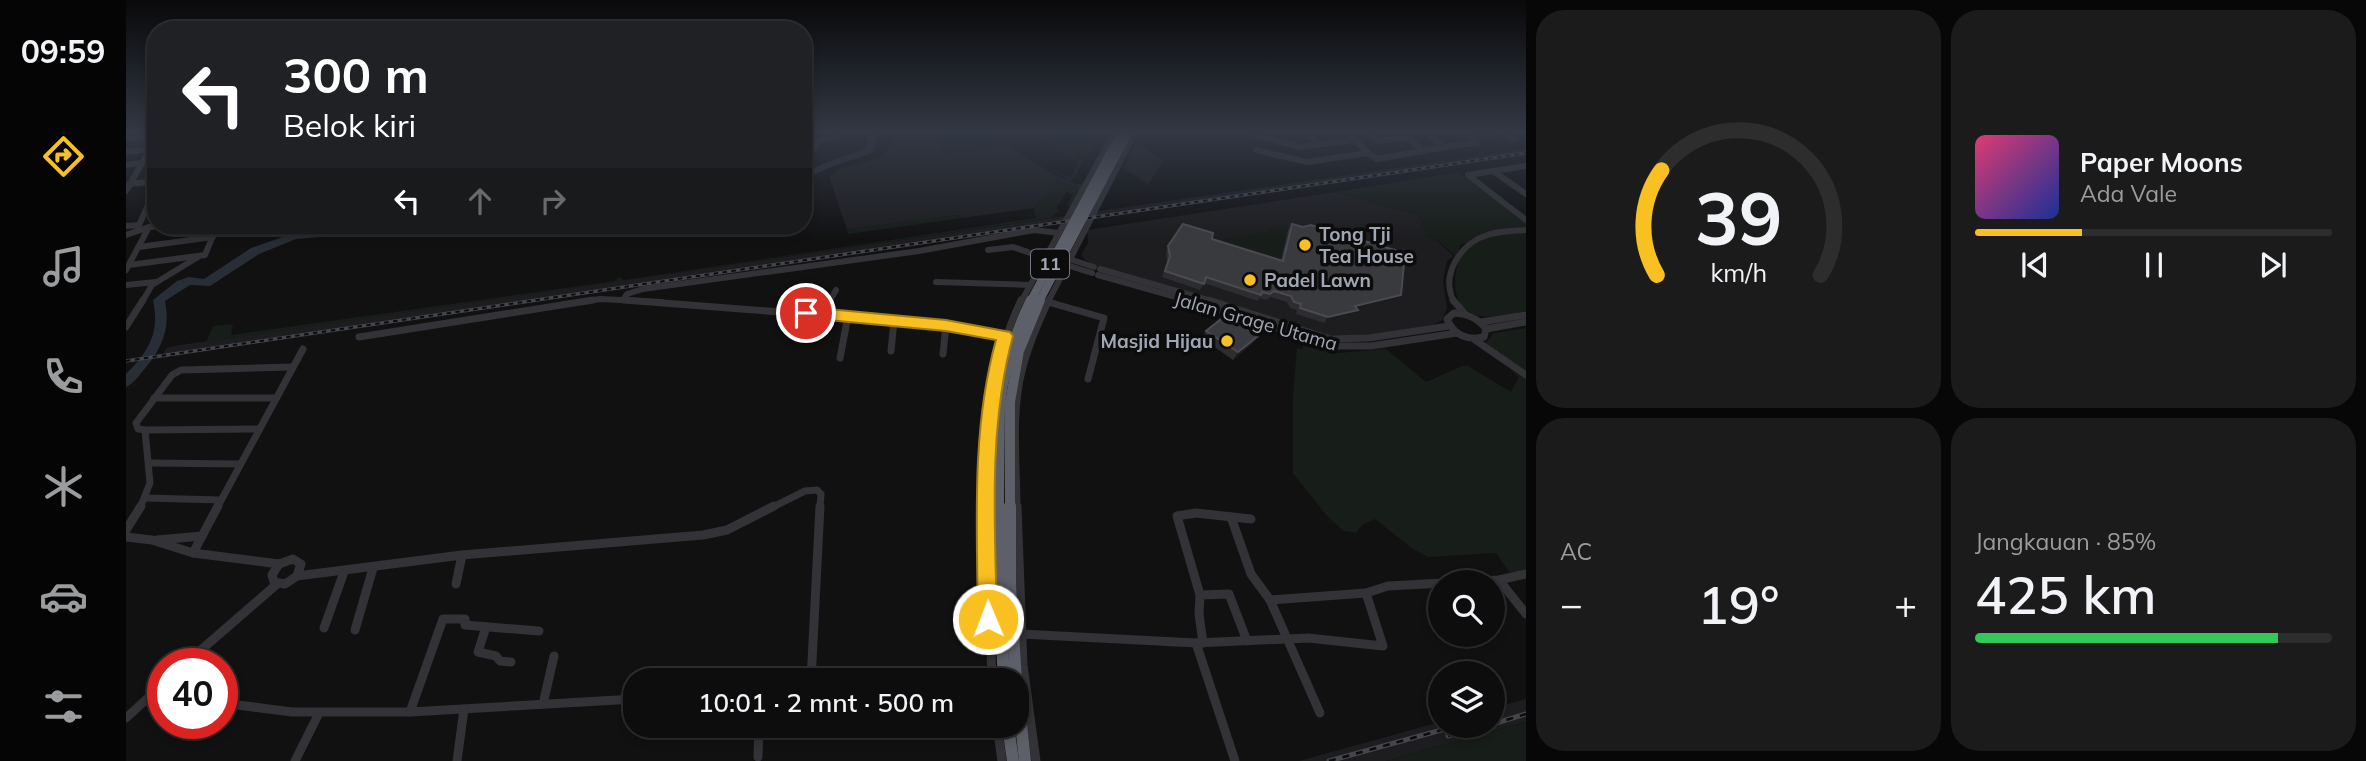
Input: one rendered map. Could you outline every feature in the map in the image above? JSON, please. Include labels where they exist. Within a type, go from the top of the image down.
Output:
[{"type":"highway","name":"11","points":[[1003,668],[999,583],[1004,372],[1018,325],[1102,169]]},
{"type":"highway","name":"11","points":[[1015,668],[1004,421],[1027,327],[1110,169]]},
{"type":"highway","points":[[1010,738],[1013,761]]},
{"type":"highway","points":[[1022,738],[1025,761]]},
{"type":"street","points":[[991,668],[986,507],[989,427],[996,370],[1005,336],[1094,169]]},
{"type":"street","points":[[1024,668],[1017,403],[1024,357],[1048,302],[1117,169]]},
{"type":"street","points":[[1519,169],[1472,173],[1468,177],[1526,220]]},
{"type":"street","points":[[1493,171],[1526,194]]},
{"type":"street","points":[[126,191],[129,181],[147,179]]},
{"type":"street","points":[[1088,180],[1090,187],[1095,189],[1107,187]]},
{"type":"street","points":[[126,235],[135,233],[146,211]]},
{"type":"street","points":[[126,226],[147,227]]},
{"type":"street","points":[[623,300],[627,293],[643,289],[919,251],[1034,230],[1059,233]]},
{"type":"street","points":[[1474,339],[1484,337],[1486,329],[1481,322],[1457,308],[1449,292],[1449,275],[1468,245],[1487,235],[1526,230]]},
{"type":"street","points":[[127,267],[147,231]]},
{"type":"street","points":[[127,267],[207,254],[213,237],[139,247]]},
{"type":"street","name":"Jalan Grage Utama","points":[[988,250],[1013,247],[1046,255],[1330,339],[1369,338],[1449,326]]},
{"type":"street","points":[[126,327],[150,287],[201,255]]},
{"type":"street","points":[[126,285],[157,282]]},
{"type":"street","points":[[936,282],[1030,285]]},
{"type":"street","points":[[822,314],[836,290]]},
{"type":"street","name":"Jalan Grage Utama","points":[[1165,291],[1333,346],[1371,346],[1457,333]]},
{"type":"street","points":[[359,337],[436,327],[593,300],[848,316],[946,325],[1005,336]]},
{"type":"street","points":[[1048,302],[1104,318],[1087,379]]},
{"type":"street","points":[[1465,314],[1450,314],[1447,319],[1449,326],[1457,333],[1474,339],[1526,375]]},
{"type":"street","points":[[1481,322],[1526,315]]},
{"type":"street","points":[[840,358],[848,316]]},
{"type":"street","points":[[891,351],[894,321]]},
{"type":"street","points":[[1486,329],[1526,322]]},
{"type":"street","points":[[943,355],[946,325]]},
{"type":"street","points":[[193,553],[303,349]]},
{"type":"street","points":[[259,429],[145,430],[138,429],[136,423],[172,375],[181,370],[292,367]]},
{"type":"street","points":[[154,398],[276,398]]},
{"type":"street","points":[[126,530],[146,498],[150,463],[145,430]]},
{"type":"street","points":[[150,463],[240,464]]},
{"type":"street","points":[[203,648],[277,584],[285,584],[297,576],[462,555],[703,536],[727,530],[805,491],[817,489],[821,494],[812,668]]},
{"type":"street","points":[[146,498],[220,500]]},
{"type":"street","points":[[1235,761],[1200,643],[1200,595],[1177,516],[1196,513],[1251,519]]},
{"type":"street","points":[[1231,517],[1255,579],[1263,595],[1270,600],[1320,713]]},
{"type":"street","points":[[152,540],[202,536]]},
{"type":"street","points":[[126,537],[152,540],[193,553],[279,564],[296,560],[301,565],[297,576]]},
{"type":"street","points":[[456,584],[462,555]]},
{"type":"street","points":[[277,584],[272,575],[279,564]]},
{"type":"street","points":[[355,630],[373,568]]},
{"type":"street","points":[[324,628],[344,572]]},
{"type":"street","points":[[1505,579],[1526,574]]},
{"type":"street","points":[[1270,600],[1366,593],[1388,586],[1428,584]]},
{"type":"street","points":[[1505,588],[1526,614]]},
{"type":"street","points":[[1021,634],[1200,643],[1286,637],[1383,646],[1366,593]]},
{"type":"street","points":[[1200,595],[1229,594],[1247,641]]},
{"type":"street","points":[[410,712],[443,619],[466,619],[465,625],[539,631]]},
{"type":"street","points":[[486,627],[478,652],[496,656],[500,661],[511,662]]},
{"type":"street","points":[[543,704],[554,656]]},
{"type":"street","points":[[126,718],[147,700]]},
{"type":"street","points":[[238,707],[319,713],[410,712],[623,700]]},
{"type":"street","points":[[457,761],[464,709]]},
{"type":"street","points":[[295,761],[319,713]]},
{"type":"street","points":[[1029,718],[1036,761]]},
{"type":"street","points":[[758,757],[759,738]]},
{"type":"street","points":[[999,738],[1002,761]]},
{"type":"shaded area","points":[[840,169],[1045,169],[1076,184],[1083,184],[1078,193],[1077,189],[1055,179],[1045,199],[1038,201],[1034,208],[847,230],[829,177]]},
{"type":"shaded area","points":[[1049,169],[1071,177],[1075,169],[1079,169],[1071,182]]},
{"type":"shaded area","points":[[1125,169],[1158,169],[1148,185]]},
{"type":"shaded area","points":[[1392,169],[1434,169],[162,358],[166,348]]},
{"type":"shaded area","points":[[1458,172],[1526,221],[1526,229],[1513,229],[1460,245],[1458,258],[1437,240],[1425,236],[1426,231],[1418,215],[1335,192]]},
{"type":"shaded area","points":[[1055,179],[1077,189],[1078,193],[1070,208],[1067,206],[1073,194],[1066,192],[1057,208],[1060,211],[1050,218],[206,342],[213,326],[233,324],[231,335],[1036,218],[1034,208],[1038,201],[1045,199]]},
{"type":"shaded area","points":[[1335,192],[1418,215],[1426,231],[1454,256],[1447,261],[1443,281],[1447,308],[1442,320],[1433,325],[1363,336],[1325,335],[1102,268],[1085,260],[1081,255],[1088,243],[1087,230]]},
{"type":"shaded area","points":[[957,215],[962,218],[848,234],[847,230]]},
{"type":"shaded area","points":[[1274,227],[1288,230],[1279,267],[1221,249],[1220,240],[1266,232]]},
{"type":"shaded area","points":[[1526,231],[1526,311],[1488,316],[1467,311],[1457,296],[1455,286],[1457,266],[1465,249],[1488,235]]},
{"type":"shaded area","points":[[1526,328],[1526,373],[1485,344],[1494,333]]},
{"type":"shaded area","points":[[1303,345],[1337,353],[1386,349],[1426,382],[1462,366],[1468,366],[1511,392],[1519,377],[1503,366],[1526,379],[1526,571],[1510,573],[1496,553],[1428,557],[1413,549],[1375,519],[1362,525],[1356,533],[1344,531],[1328,517],[1293,473],[1293,395],[1297,348],[1303,349]]},
{"type":"shaded area","points":[[1526,699],[1526,722],[1505,728],[1505,705]]},
{"type":"shaded area","points":[[1526,722],[1526,761],[1386,761],[1469,738],[1505,738],[1505,728]]},
{"type":"shaded area","points":[[1428,725],[1428,738],[1469,738],[1386,761],[1299,761]]},
{"type":"building","points":[[1183,224],[1213,233],[1212,239],[1283,261],[1292,224],[1303,227],[1311,225],[1405,253],[1401,295],[1355,306],[1358,310],[1328,317],[1300,308],[1301,304],[1294,302],[1291,296],[1274,291],[1270,294],[1262,292],[1261,295],[1206,277],[1204,284],[1165,271],[1170,256],[1168,246]]},
{"type":"building","points":[[1226,315],[1258,336],[1238,352],[1206,331]]},
{"type":"waterway","points":[[812,173],[821,169]]},
{"type":"waterway","points":[[126,382],[143,364],[155,345],[161,324],[159,300],[189,281],[206,283],[255,251],[295,236],[308,235]]},
{"type":"railway","points":[[126,361],[1422,169]]},
{"type":"railway","points":[[1505,720],[1526,714]]},
{"type":"railway","points":[[1329,761],[1428,734]]},
{"type":"place","name":"Tong Tji Tea House","points":[[1305,245]]},
{"type":"place","name":"Padel Lawn","points":[[1250,280]]},
{"type":"place","name":"Masjid Hijau","points":[[1227,341]]},
{"type":"route","points":[[806,313],[946,325],[1005,336],[996,370],[990,415],[986,507],[988,619]]}]
